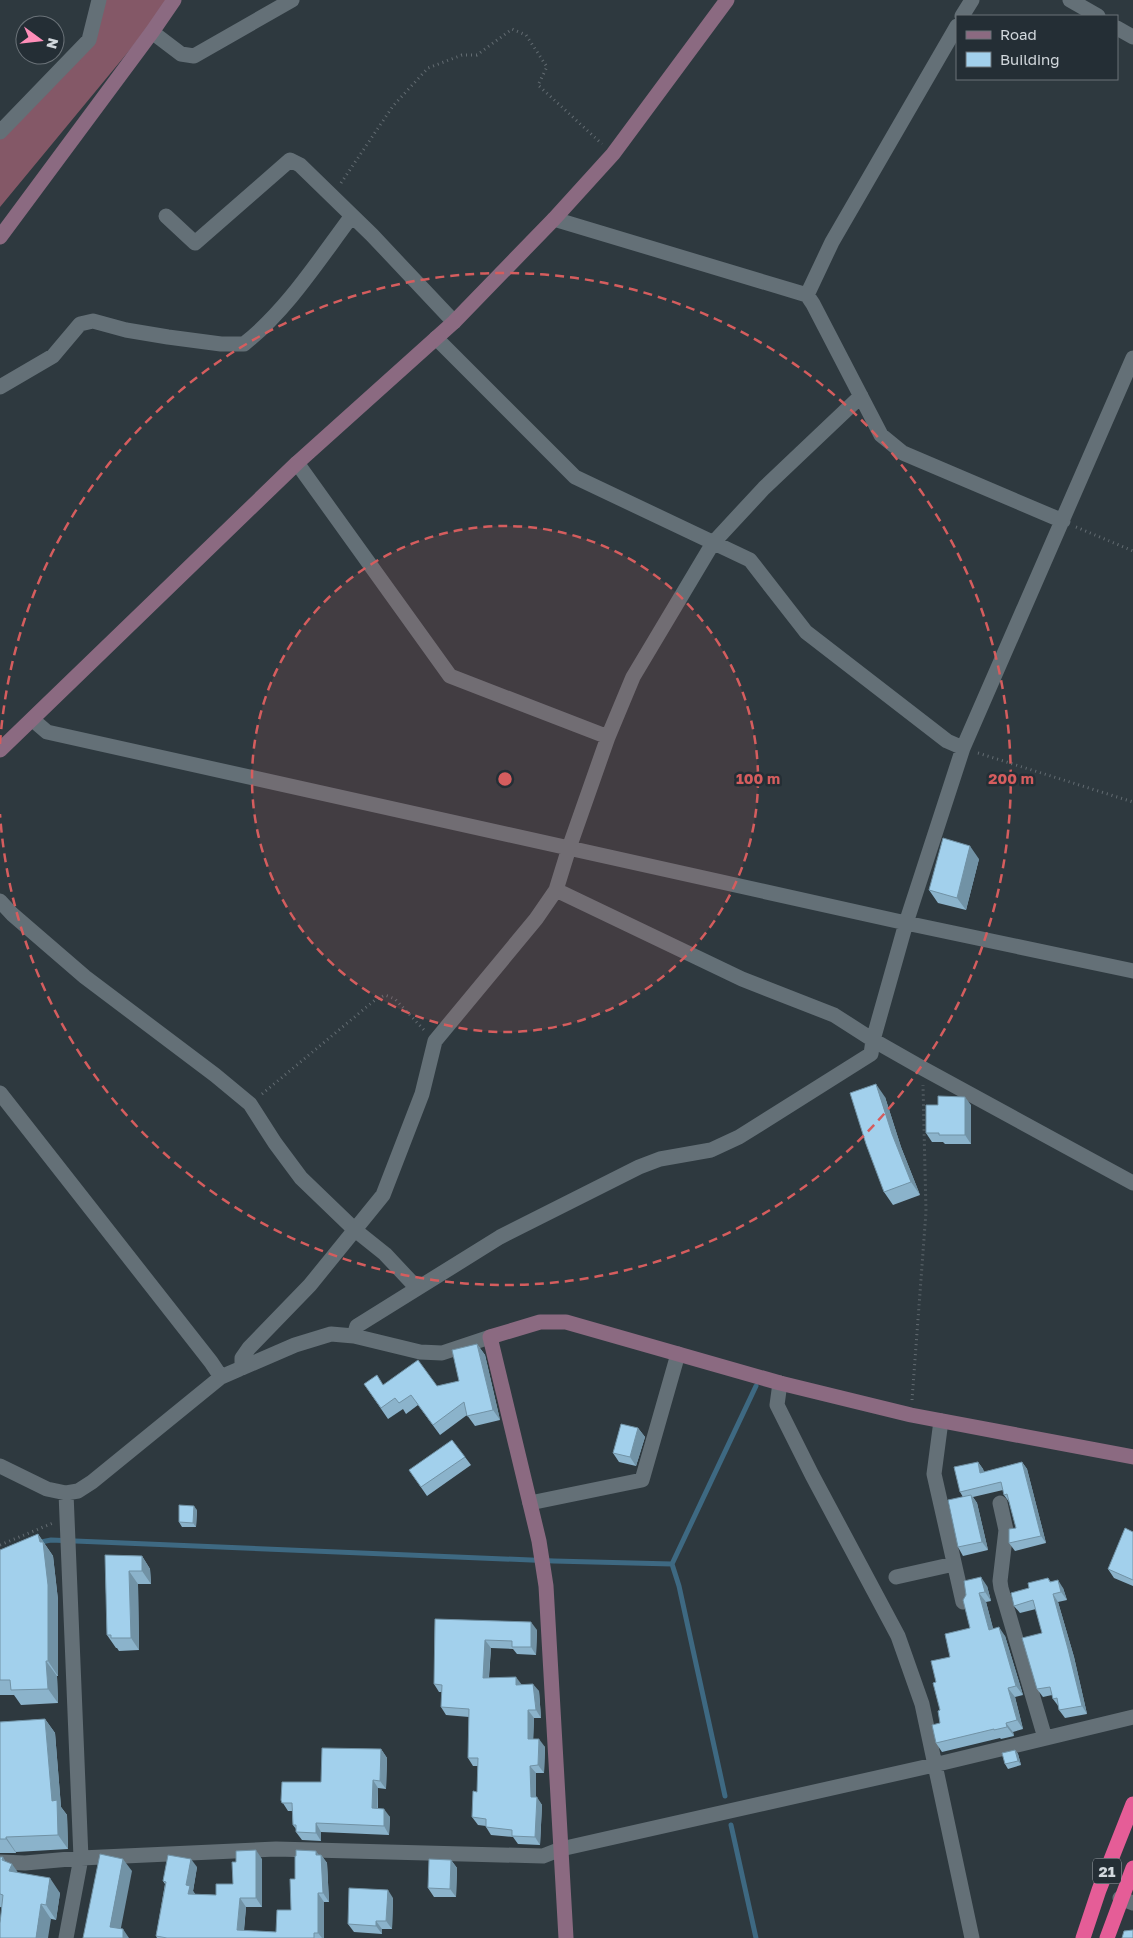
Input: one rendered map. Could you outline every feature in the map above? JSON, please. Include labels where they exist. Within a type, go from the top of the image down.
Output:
[{"type":"highway","name":"21","points":[[1083,1938],[1099,1890],[1133,1804]]},
{"type":"highway","name":"21","points":[[1106,1938],[1127,1901],[1133,1868]]},
{"type":"street","points":[[0,132],[89,40],[99,0]]},
{"type":"street","points":[[0,237],[174,0]]},
{"type":"street","points":[[152,32],[181,54],[194,56],[292,0]]},
{"type":"street","points":[[0,750],[297,463],[454,322],[554,219],[613,154],[727,0]]},
{"type":"street","points":[[963,15],[972,0]]},
{"type":"street","points":[[1070,0],[1096,15]]},
{"type":"street","points":[[807,295],[832,242],[956,28]]},
{"type":"street","points":[[1118,29],[1133,37]]},
{"type":"street","points":[[166,216],[195,244],[290,160],[300,164],[351,217],[372,235],[454,322]]},
{"type":"street","points":[[0,387],[52,356],[80,324],[94,321],[126,330],[168,337],[221,344],[244,344],[269,322],[351,217]]},
{"type":"street","points":[[554,219],[807,295],[881,435],[903,453],[1062,521]]},
{"type":"street","points":[[436,338],[575,477],[750,560],[806,632],[947,741],[963,748]]},
{"type":"street","points":[[354,1336],[357,1326],[500,1237],[639,1166],[711,1150],[739,1137],[871,1054],[873,1040],[906,923],[963,748],[1133,358]]},
{"type":"street","points":[[242,1368],[242,1358],[249,1348],[310,1285],[383,1195],[422,1094],[435,1041],[536,919],[556,890],[608,737],[633,677],[713,543],[764,488],[860,396]]},
{"type":"street","points":[[297,463],[450,676],[608,737]]},
{"type":"street","points":[[33,720],[46,732],[906,923],[1133,971]]},
{"type":"street","points":[[556,890],[742,979],[834,1014],[873,1040],[924,1069],[1133,1183]]},
{"type":"street","points":[[0,901],[12,914],[84,977],[215,1075],[250,1104],[275,1143],[301,1178],[355,1230],[385,1254],[416,1288]]},
{"type":"street","points":[[0,1093],[221,1377]]},
{"type":"street","points":[[0,1466],[48,1489],[66,1493],[78,1491],[92,1482],[221,1377],[295,1345],[331,1334],[354,1336],[420,1352],[442,1353],[540,1322],[566,1322],[780,1383],[911,1415],[1133,1457]]},
{"type":"street","points":[[490,1337],[541,1550],[544,1572],[566,1938]]},
{"type":"street","points":[[530,1503],[642,1480],[678,1354]]},
{"type":"street","points":[[780,1383],[777,1405],[898,1636],[922,1704],[972,1938]]},
{"type":"street","points":[[940,1421],[934,1474],[963,1602]]},
{"type":"street","points":[[66,1493],[81,1858],[66,1938]]},
{"type":"street","points":[[1000,1503],[1006,1530],[1000,1581],[1001,1588],[1045,1738]]},
{"type":"street","points":[[896,1577],[954,1564]]},
{"type":"street","points":[[0,1862],[24,1863],[81,1858],[276,1849],[543,1856],[561,1849],[934,1765],[1133,1717]]},
{"type":"path","points":[[332,196],[393,106],[428,68],[462,54],[477,55],[512,29],[526,35],[548,67],[538,85],[613,154]]},
{"type":"path","points":[[1062,521],[1133,551]]},
{"type":"path","points":[[963,748],[1133,802]]},
{"type":"path","points":[[250,1104],[375,1000],[386,995],[395,999],[435,1041]]},
{"type":"path","points":[[911,1415],[926,1212],[922,1081],[924,1069]]},
{"type":"path","points":[[0,1545],[67,1518]]},
{"type":"shaded area","points":[[98,0],[171,0],[0,207],[0,132],[89,40]]},
{"type":"building","points":[[943,838],[970,846],[957,898],[929,890]]},
{"type":"building","points":[[876,1084],[892,1134],[911,1182],[884,1192],[850,1093]]},
{"type":"building","points":[[938,1096],[965,1097],[965,1135],[926,1133],[926,1105],[938,1105]]},
{"type":"building","points":[[477,1344],[493,1410],[467,1416],[464,1402],[433,1425],[411,1395],[399,1403],[395,1398],[381,1408],[364,1384],[377,1375],[383,1385],[418,1360],[437,1386],[459,1381],[452,1350]]},
{"type":"building","points":[[621,1424],[638,1428],[630,1457],[613,1453]]},
{"type":"building","points":[[452,1440],[465,1457],[421,1487],[409,1470]]},
{"type":"building","points":[[978,1462],[980,1473],[1022,1462],[1041,1536],[1009,1543],[1009,1529],[1016,1528],[1007,1494],[1004,1495],[1001,1482],[960,1492],[954,1467]]},
{"type":"building","points":[[971,1495],[982,1542],[958,1547],[948,1500]]},
{"type":"building","points":[[179,1505],[194,1506],[193,1523],[179,1522]]},
{"type":"building","points":[[1125,1528],[1133,1532],[1133,1580],[1108,1569]]},
{"type":"building","points":[[38,1534],[40,1542],[43,1542],[48,1585],[48,1661],[46,1661],[48,1689],[11,1690],[10,1680],[0,1680],[0,1550]]},
{"type":"building","points":[[105,1555],[142,1556],[142,1571],[129,1571],[131,1638],[111,1638],[111,1635],[107,1635]]},
{"type":"building","points":[[981,1577],[985,1592],[979,1593],[989,1630],[999,1627],[1016,1686],[1008,1688],[1017,1720],[1006,1723],[1007,1727],[936,1743],[932,1725],[940,1723],[938,1711],[940,1710],[933,1683],[936,1682],[931,1661],[950,1657],[945,1634],[970,1628],[963,1600],[966,1595],[964,1581]]},
{"type":"building","points":[[1048,1578],[1050,1582],[1058,1580],[1061,1592],[1053,1594],[1082,1706],[1059,1710],[1057,1698],[1053,1699],[1050,1687],[1037,1689],[1022,1638],[1042,1633],[1033,1600],[1014,1606],[1011,1593],[1029,1588],[1028,1583]]},
{"type":"building","points":[[435,1619],[531,1622],[531,1647],[512,1647],[512,1641],[485,1640],[483,1678],[516,1677],[516,1685],[533,1684],[536,1710],[528,1710],[528,1739],[539,1739],[538,1765],[530,1766],[531,1797],[537,1797],[535,1837],[512,1836],[512,1830],[486,1827],[486,1819],[472,1817],[473,1791],[477,1792],[478,1758],[468,1758],[469,1709],[441,1707],[442,1685],[434,1684]]},
{"type":"building","points":[[45,1719],[52,1801],[57,1800],[58,1835],[6,1837],[6,1839],[0,1839],[0,1722]]},
{"type":"building","points":[[322,1748],[381,1749],[380,1781],[373,1780],[372,1808],[384,1809],[384,1826],[316,1823],[316,1833],[296,1832],[296,1825],[293,1825],[292,1803],[282,1803],[281,1800],[282,1782],[321,1782]]},
{"type":"building","points":[[1015,1750],[1018,1761],[1005,1764],[1002,1753]]},
{"type":"building","points":[[256,1850],[256,1898],[240,1898],[237,1930],[276,1932],[277,1910],[291,1910],[290,1879],[295,1879],[296,1850],[316,1851],[316,1855],[321,1855],[323,1893],[318,1893],[318,1933],[314,1933],[314,1938],[167,1938],[156,1936],[166,1882],[163,1881],[168,1855],[191,1859],[186,1885],[190,1886],[188,1894],[216,1895],[216,1884],[233,1884],[232,1862],[236,1862],[236,1851]]},
{"type":"building","points":[[100,1854],[123,1859],[110,1927],[123,1929],[123,1938],[83,1938]]},
{"type":"building","points":[[0,1857],[3,1857],[2,1860],[12,1864],[9,1871],[50,1878],[46,1905],[41,1904],[36,1938],[0,1938],[3,1895],[0,1894]]},
{"type":"building","points":[[429,1859],[451,1860],[450,1889],[428,1888]]},
{"type":"building","points":[[349,1888],[388,1890],[386,1921],[376,1921],[376,1926],[348,1924]]},
{"type":"building","points":[[1133,1930],[1133,1938],[1122,1938],[1124,1931]]},
{"type":"waterway","points":[[725,1796],[679,1586],[672,1564],[756,1386]]},
{"type":"waterway","points":[[36,1543],[51,1540],[554,1561],[672,1564]]},
{"type":"waterway","points":[[731,1825],[756,1938]]}]
